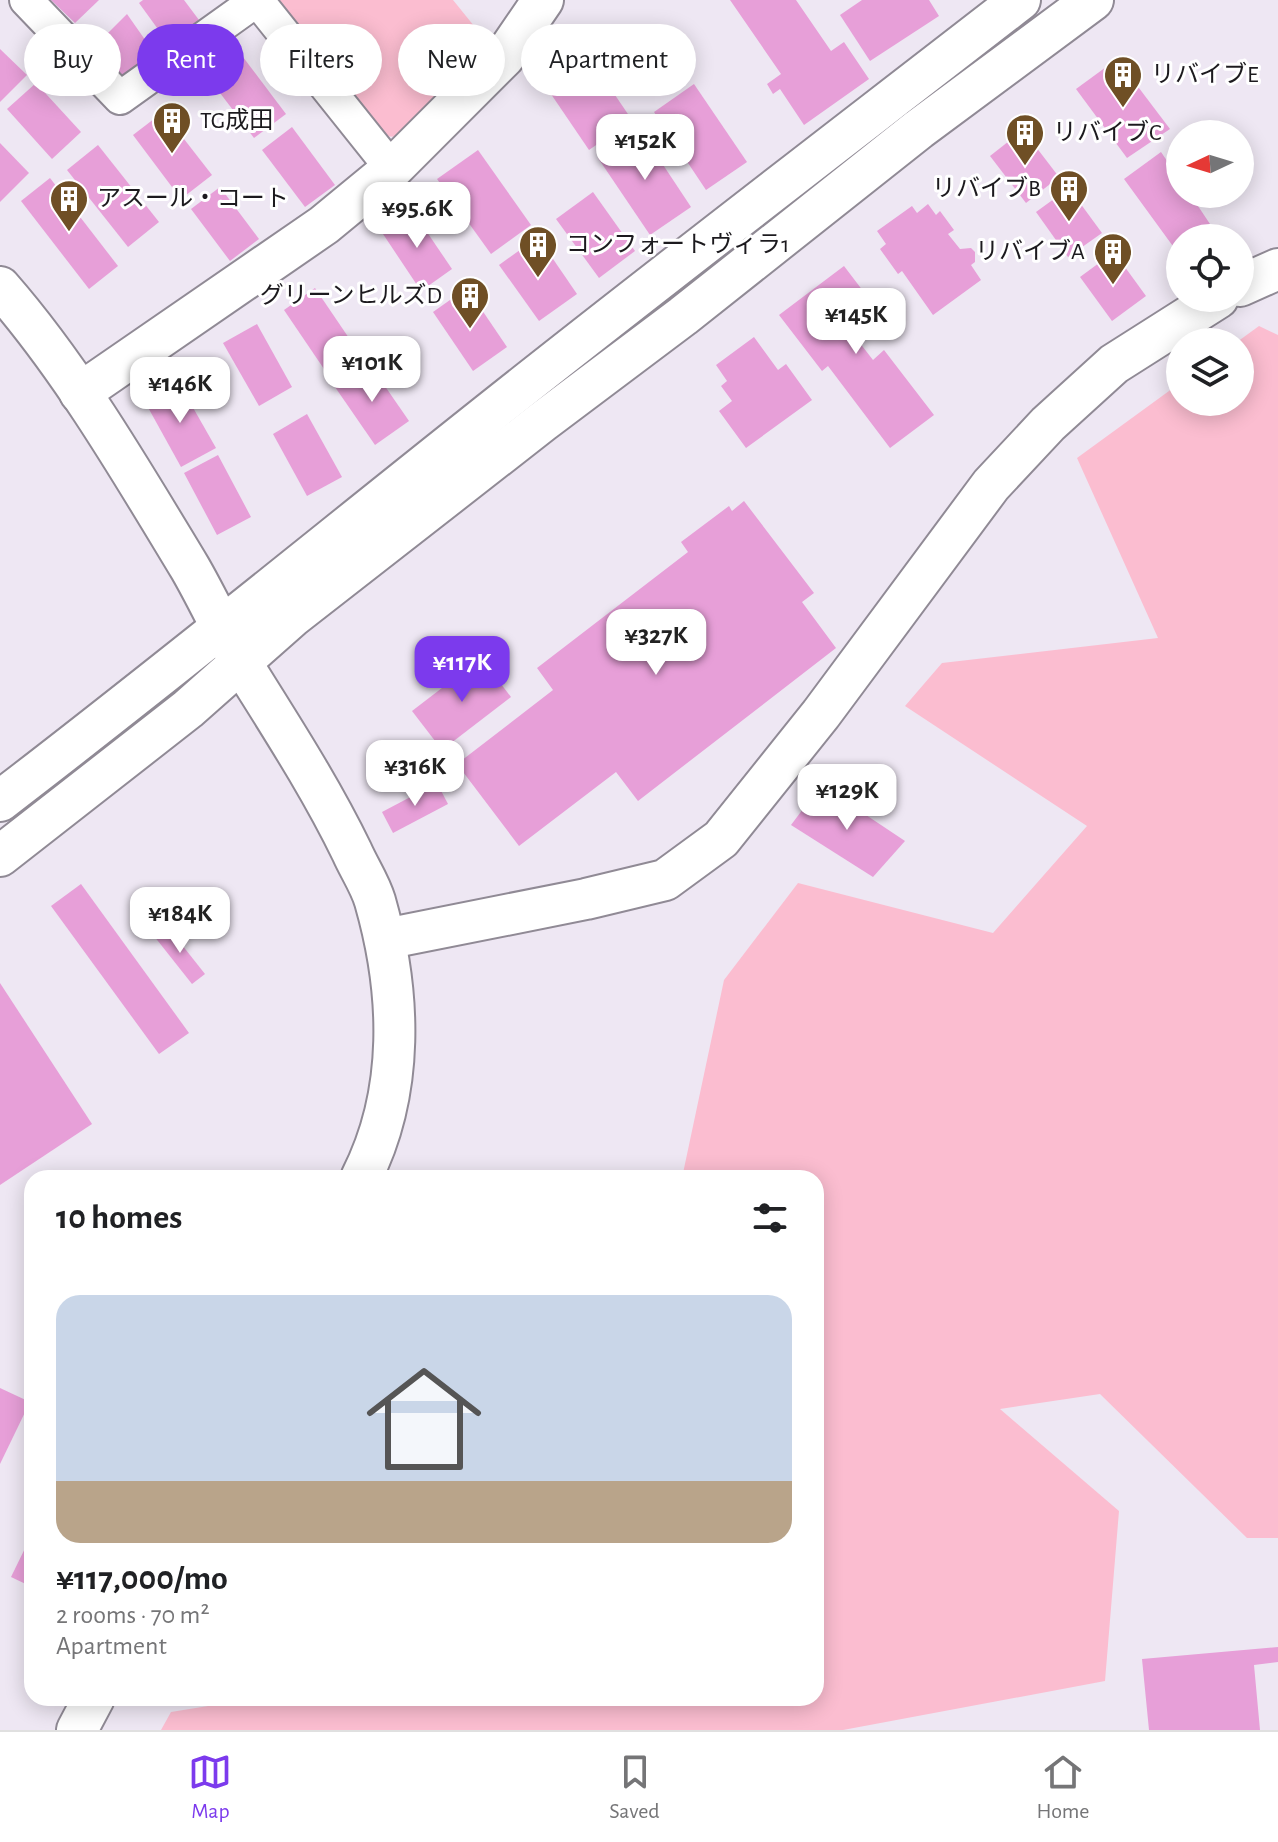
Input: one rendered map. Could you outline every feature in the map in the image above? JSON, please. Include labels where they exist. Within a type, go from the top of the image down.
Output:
[{"type":"street","points":[[26,0],[120,98],[257,0],[392,169]]},
{"type":"street","points":[[80,393],[324,225],[392,169],[504,57],[543,0]]},
{"type":"street","points":[[0,801],[164,676],[540,373],[1020,0]]},
{"type":"street","points":[[0,856],[188,709],[292,617],[695,307],[919,129],[1093,0]]},
{"type":"street","points":[[1254,280],[1278,269]]},
{"type":"street","points":[[0,287],[80,393],[191,570],[241,662],[340,828],[374,897],[385,939],[396,1009],[393,1084],[365,1170]]},
{"type":"street","points":[[385,939],[665,880],[721,839],[821,714],[991,485],[1048,424],[1114,364],[1196,312]]},
{"type":"street","points":[[77,1730],[90,1706]]},
{"type":"shaded area","points":[[271,0],[453,0],[472,24],[398,24],[398,96],[436,96],[398,137],[381,136],[349,96],[382,96],[382,24],[290,24]]},
{"type":"shaded area","points":[[1259,326],[1278,335],[1278,1538],[1247,1538],[1100,1394],[1000,1409],[1119,1511],[1105,1681],[843,1730],[161,1730],[171,1712],[208,1706],[824,1706],[824,1170],[684,1170],[724,980],[798,883],[993,933],[1087,826],[905,706],[942,663],[1158,638],[1077,458],[1166,393],[1166,416],[1254,416],[1254,330]]},
{"type":"building","points":[[51,0],[99,0],[75,23]]},
{"type":"building","points":[[143,0],[184,0],[199,20],[194,24],[154,24],[139,3]]},
{"type":"building","points":[[730,0],[796,0],[831,51],[844,42],[869,79],[804,125],[780,89],[773,94],[767,84],[781,74]]},
{"type":"building","points":[[862,0],[929,0],[939,16],[870,61],[840,15]]},
{"type":"building","points":[[127,14],[137,28],[137,70],[123,82],[121,24],[117,24]]},
{"type":"building","points":[[0,49],[24,72],[24,78],[0,102]]},
{"type":"building","points":[[244,58],[260,80],[260,96],[272,96],[286,114],[254,138],[222,96],[244,96]]},
{"type":"building","name":"リバイブE","points":[[1117,59],[1166,124],[1166,132],[1127,158],[1076,89]]},
{"type":"building","points":[[696,87],[747,162],[706,190],[654,112],[677,96],[696,96]]},
{"type":"building","points":[[24,94],[48,96],[81,132],[52,159],[7,109]]},
{"type":"building","points":[[552,96],[616,96],[632,120],[589,150]]},
{"type":"building","name":"TG成田","points":[[163,112],[212,175],[181,199],[133,135]]},
{"type":"building","points":[[292,127],[335,185],[305,207],[262,150]]},
{"type":"building","points":[[640,130],[691,207],[650,235],[598,158]]},
{"type":"building","name":"リバイブC","points":[[1023,130],[1059,177],[1026,203],[990,156]]},
{"type":"building","points":[[0,143],[29,173],[0,202]]},
{"type":"building","points":[[98,145],[159,222],[128,247],[67,170]]},
{"type":"building","points":[[478,150],[531,225],[491,254],[437,179]]},
{"type":"building","points":[[1161,152],[1166,159],[1166,208],[1199,208],[1210,224],[1166,224],[1166,237],[1124,179]]},
{"type":"building","name":"アスール・コート","points":[[50,178],[118,266],[89,289],[21,201]]},
{"type":"building","points":[[220,187],[259,239],[230,261],[191,209]]},
{"type":"building","name":"リバイブB","points":[[1069,188],[1102,233],[1068,257],[1036,212]]},
{"type":"building","points":[[593,192],[635,251],[599,278],[556,219]]},
{"type":"building","points":[[928,204],[936,215],[940,211],[954,230],[948,234],[960,249],[971,248],[975,252],[975,262],[971,265],[981,280],[933,315],[902,271],[898,274],[880,249],[886,244],[877,231],[912,206],[917,213]]},
{"type":"building","points":[[412,210],[452,269],[421,291],[381,231]]},
{"type":"building","name":"コンフォートヴィラ1","points":[[538,237],[577,294],[539,321],[499,265]]},
{"type":"building","name":"リバイブA","points":[[1114,252],[1146,296],[1112,321],[1080,277]]},
{"type":"building","points":[[844,266],[876,308],[849,329],[873,360],[884,350],[934,415],[890,448],[828,366],[822,371],[779,315]]},
{"type":"building","points":[[315,288],[355,347],[324,369],[284,310]]},
{"type":"building","name":"グリーンヒルズD","points":[[467,288],[507,347],[473,371],[433,312]]},
{"type":"building","points":[[257,324],[292,387],[259,406],[223,343]]},
{"type":"building","points":[[754,337],[778,370],[786,364],[812,400],[746,448],[719,411],[732,401],[721,386],[727,381],[716,365]]},
{"type":"building","points":[[369,363],[409,421],[375,445],[335,387]]},
{"type":"building","points":[[179,383],[216,448],[181,467],[145,402]]},
{"type":"building","points":[[307,414],[342,477],[307,496],[273,434]]},
{"type":"building","points":[[218,455],[251,517],[217,535],[184,473]]},
{"type":"building","points":[[744,501],[814,593],[802,602],[836,648],[638,801],[616,772],[519,846],[457,764],[553,690],[537,668],[688,552],[681,542],[729,506],[732,511]]},
{"type":"building","points":[[481,658],[511,697],[442,750],[412,711]]},
{"type":"building","points":[[437,783],[448,804],[393,833],[382,812]]},
{"type":"building","points":[[821,785],[905,841],[873,877],[791,825]]},
{"type":"building","points":[[81,884],[189,1033],[159,1054],[51,906]]},
{"type":"building","points":[[167,926],[205,974],[192,984],[154,936]]},
{"type":"building","points":[[0,983],[92,1124],[0,1185]]},
{"type":"building","points":[[0,1388],[24,1399],[24,1414],[0,1464]]},
{"type":"building","points":[[24,1550],[24,1583],[11,1577]]},
{"type":"building","points":[[1278,1647],[1278,1662],[1254,1665],[1260,1730],[1149,1730],[1142,1659]]},
{"type":"place","name":"リバイブE","points":[[1123,109]]},
{"type":"place","name":"TG成田","points":[[172,155]]},
{"type":"place","name":"リバイブC","points":[[1025,167]]},
{"type":"place","name":"リバイブB","points":[[1069,223]]},
{"type":"place","name":"アスール・コート","points":[[69,233]]},
{"type":"place","name":"コンフォートヴィラ1","points":[[538,279]]},
{"type":"place","name":"リバイブA","points":[[1113,286]]},
{"type":"place","name":"グリーンヒルズD","points":[[470,330]]}]
